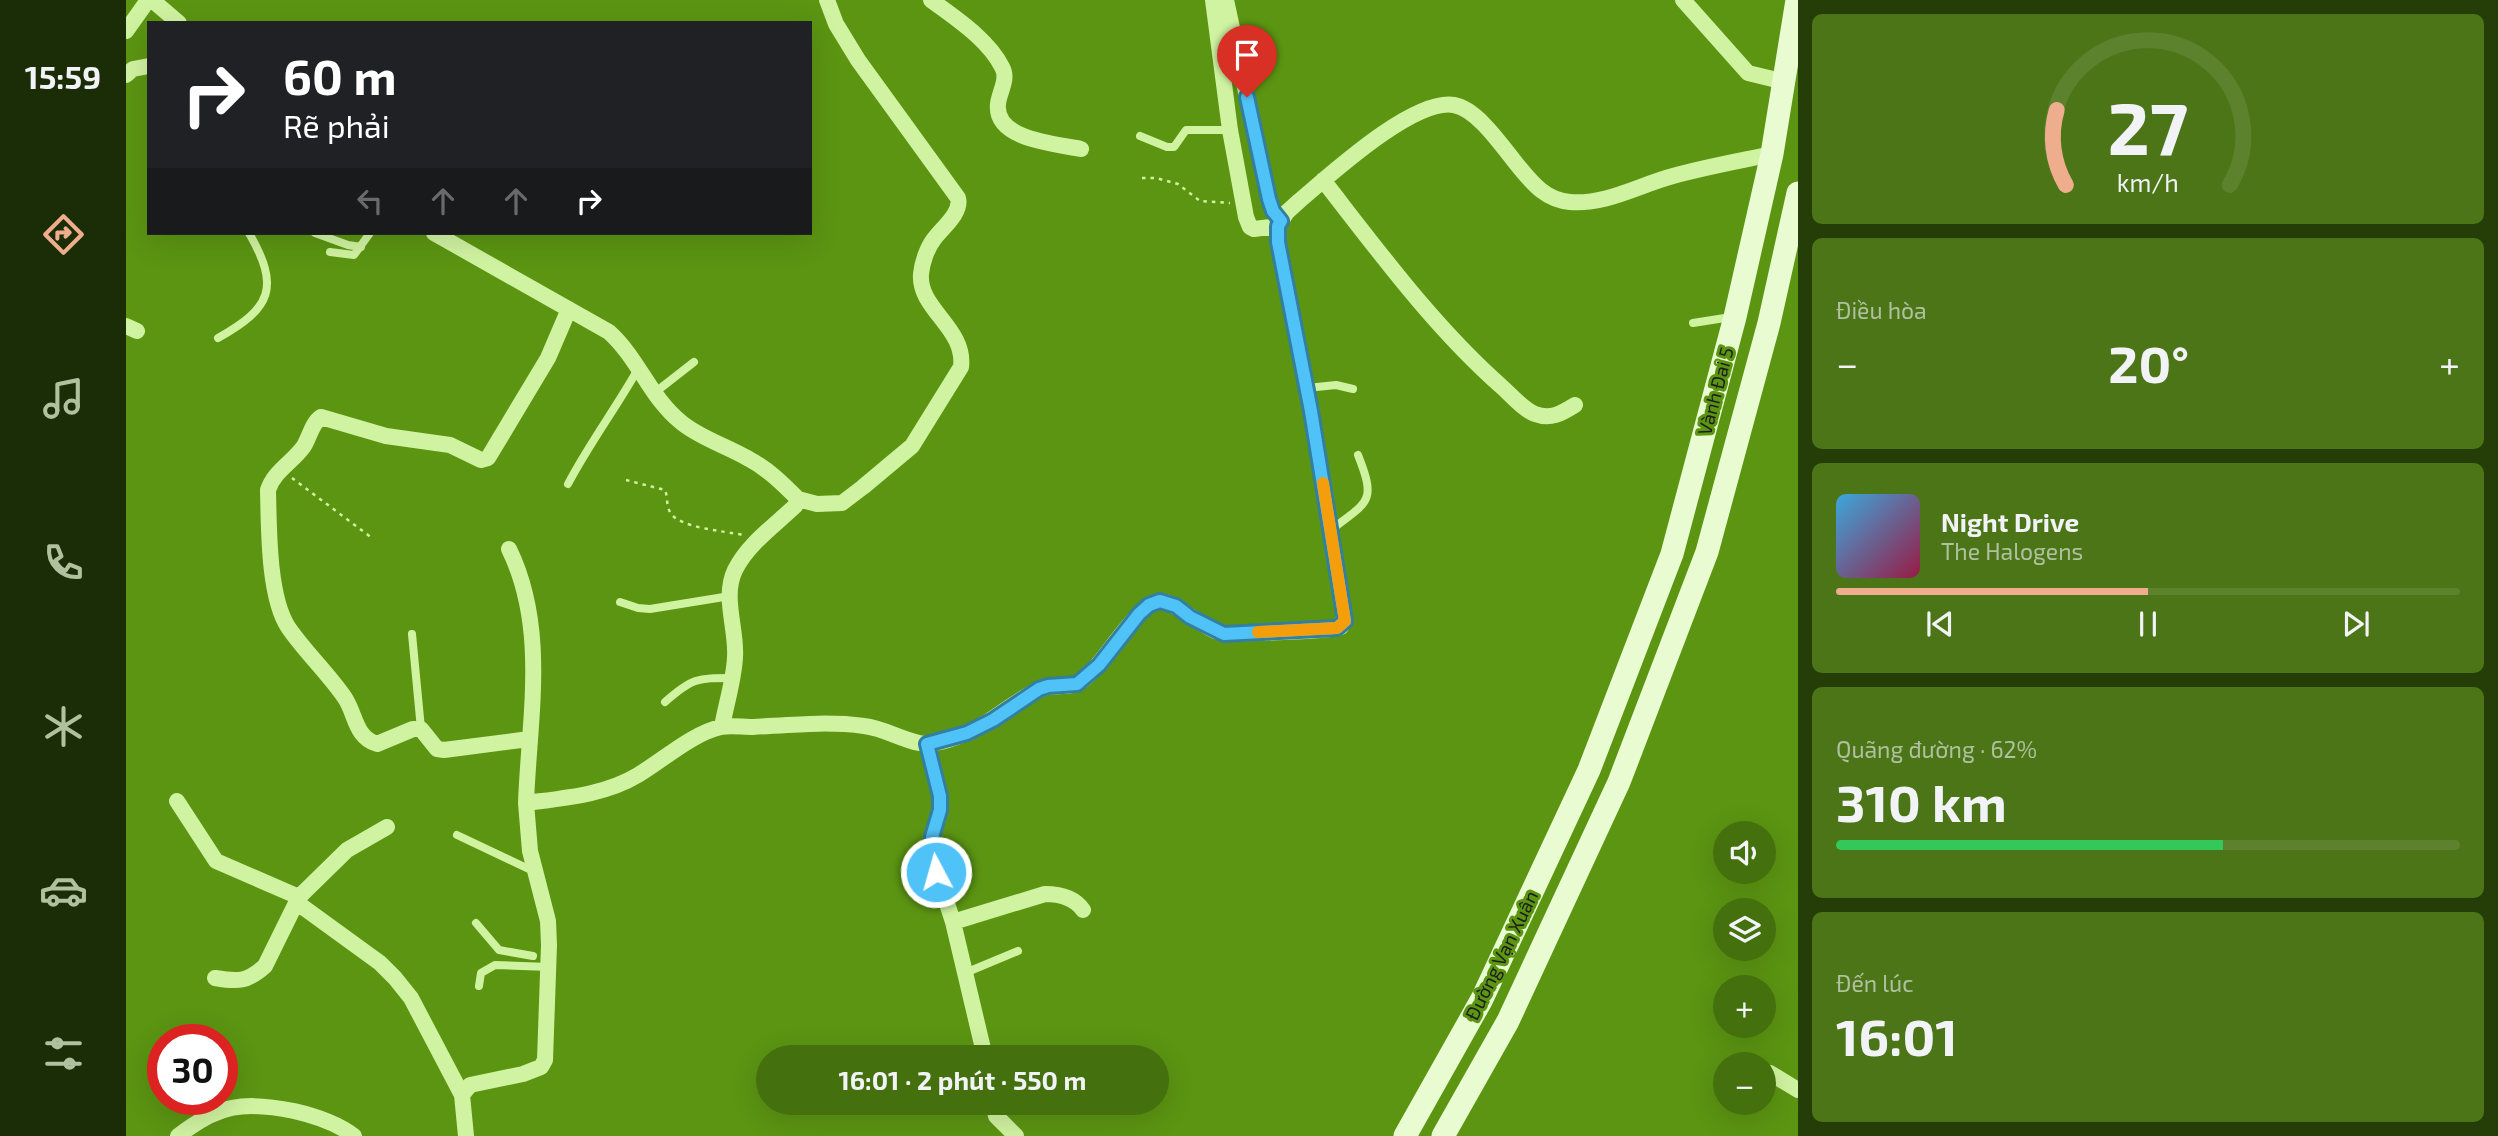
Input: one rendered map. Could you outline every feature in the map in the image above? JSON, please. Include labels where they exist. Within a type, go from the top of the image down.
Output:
[{"type":"main road","name":"Vành Đai 5","points":[[1589,770],[1672,554],[1735,317],[1772,154],[1797,0]]},
{"type":"main road","name":"Vành Đai 5","points":[[1619,782],[1707,552],[1769,323],[1798,193]]},
{"type":"main road","name":"Đường Vạn Xuân","points":[[1405,1136],[1482,999],[1589,770]]},
{"type":"main road","name":"Đường Vạn Xuân","points":[[1443,1136],[1508,1021],[1619,782]]},
{"type":"street","points":[[126,31],[150,0],[176,21]]},
{"type":"street","points":[[438,235],[609,332],[624,345],[653,394],[683,424],[751,460],[773,475],[798,499],[817,504],[842,503],[897,460],[916,440],[961,367],[962,356],[953,333],[927,296],[920,276],[929,247],[958,208],[958,198],[858,60],[836,24],[827,0]]},
{"type":"street","points":[[931,0],[976,36],[1002,65],[1005,73],[998,111],[1006,125],[1026,138],[1082,149]]},
{"type":"street","points":[[1213,0],[1230,130],[1248,224],[1270,226],[1385,131],[1422,112],[1454,105],[1469,112],[1485,125],[1534,185],[1546,195],[1569,202],[1600,201],[1672,176],[1772,154]]},
{"type":"street","points":[[526,803],[603,790],[637,776],[684,745],[722,727],[842,723],[869,726],[927,744],[967,733],[993,720],[1039,689],[1077,684],[1099,665],[1139,614],[1149,605],[1160,601],[1176,606],[1190,617],[1224,634],[1332,629],[1345,621],[1307,388],[1280,255],[1270,226],[1273,211],[1226,0]]},
{"type":"street","points":[[1683,0],[1748,73],[1785,82]]},
{"type":"street","points":[[126,75],[133,69],[147,66]]},
{"type":"street","points":[[1323,180],[1404,284],[1470,358],[1532,414],[1546,417],[1561,414],[1575,405]]},
{"type":"street","points":[[529,739],[440,750],[421,729],[413,729],[377,744],[369,742],[354,722],[345,699],[287,625],[281,613],[274,588],[268,490],[304,444],[316,420],[321,417],[386,436],[435,441],[485,460],[543,367],[569,309]]},
{"type":"street","points":[[722,727],[735,654],[730,596],[735,570],[749,550],[795,506],[798,499]]},
{"type":"street","points":[[462,1095],[470,1085],[523,1074],[541,1067],[546,1050],[544,959],[548,921],[527,832],[526,803],[534,640],[521,573],[509,549]]},
{"type":"street","points":[[927,744],[940,796],[940,810],[932,837],[932,857],[953,922],[982,1045]]},
{"type":"street","points":[[177,801],[216,861],[298,899],[380,963],[395,978],[411,998],[462,1095],[466,1136]]},
{"type":"street","points":[[215,978],[238,981],[250,978],[265,966],[298,899],[347,850],[387,827]]},
{"type":"street","points":[[953,922],[1045,894],[1057,894],[1072,899],[1083,910]]},
{"type":"street","points":[[1776,1077],[1798,1090]]},
{"type":"street","points":[[178,1136],[205,1117],[220,1111],[261,1104],[327,1121],[354,1136]]},
{"type":"street","points":[[996,1115],[1016,1136]]},
{"type":"lane","points":[[1140,136],[1167,147],[1174,147],[1186,130],[1230,130]]},
{"type":"lane","points":[[218,338],[234,330],[264,303],[268,291],[263,259],[250,235]]},
{"type":"lane","points":[[322,235],[361,247]]},
{"type":"lane","points":[[330,252],[354,255],[369,235]]},
{"type":"lane","points":[[1693,323],[1735,317]]},
{"type":"lane","points":[[653,394],[694,362]]},
{"type":"lane","points":[[568,485],[588,447],[638,369]]},
{"type":"lane","points":[[1307,388],[1336,386],[1353,389]]},
{"type":"lane","points":[[1331,530],[1360,507],[1370,490],[1358,455]]},
{"type":"lane","points":[[620,602],[650,609],[730,596]]},
{"type":"lane","points":[[412,634],[421,729]]},
{"type":"lane","points":[[665,702],[682,686],[696,679],[732,678]]},
{"type":"lane","points":[[457,835],[535,872]]},
{"type":"lane","points":[[476,922],[499,950],[544,959]]},
{"type":"lane","points":[[965,973],[1018,951]]},
{"type":"lane","points":[[479,986],[481,973],[495,965],[544,959]]},
{"type":"path","points":[[1142,178],[1156,178],[1178,184],[1200,201],[1219,204],[1243,202]]},
{"type":"path","points":[[281,470],[373,538]]},
{"type":"path","points":[[626,480],[665,490],[668,507],[675,519],[687,524],[760,539]]},
{"type":"slow traffic","points":[[1258,632],[1337,628],[1345,621],[1323,483]]},
{"type":"route","points":[[936,872],[932,857],[932,837],[940,810],[940,796],[927,744],[967,733],[993,720],[1039,689],[1068,686],[1084,680],[1149,605],[1160,601],[1167,602],[1224,634],[1337,628],[1345,621],[1311,411],[1278,242],[1278,226],[1281,221],[1273,211],[1269,199],[1247,97]]}]
